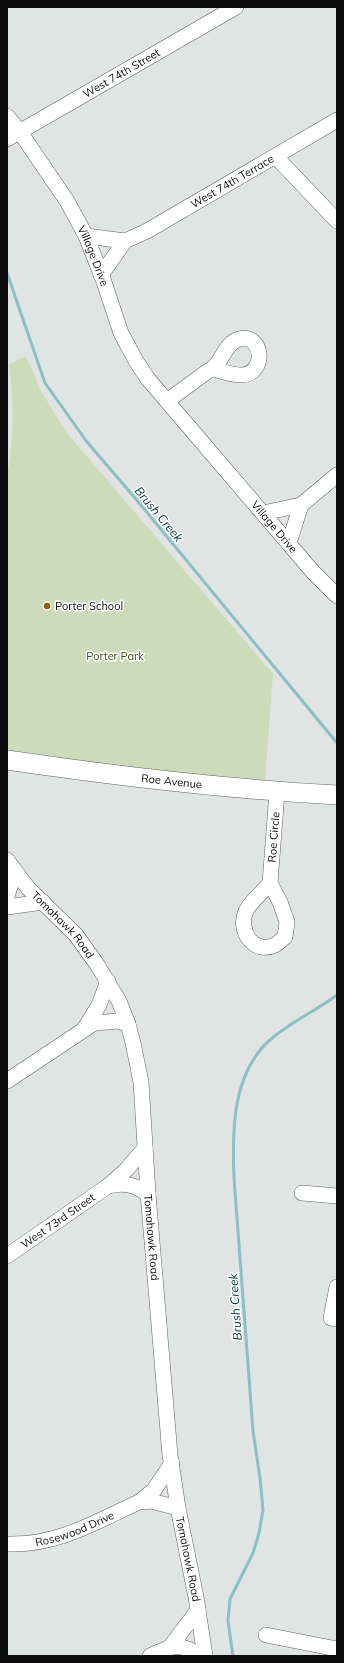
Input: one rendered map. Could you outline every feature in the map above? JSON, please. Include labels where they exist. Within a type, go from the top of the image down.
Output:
[{"type":"main road","name":"Roe Avenue","points":[[7,760],[123,776],[277,792],[334,795]]},
{"type":"street","name":"West 74th Street","points":[[14,135],[236,7]]},
{"type":"street","name":"Village Drive","points":[[7,116],[14,135],[67,201],[86,236],[102,275],[121,333],[148,380],[313,572],[337,596]]},
{"type":"street","name":"West 74th Terrace","points":[[102,275],[126,241],[147,231],[337,120]]},
{"type":"street","points":[[276,157],[337,221]]},
{"type":"street","points":[[86,236],[126,241]]},
{"type":"street","points":[[167,401],[208,371],[213,369]]},
{"type":"street","points":[[263,513],[301,505],[337,475]]},
{"type":"street","points":[[289,543],[301,505]]},
{"type":"street","name":"Roe Circle","points":[[270,882],[277,792]]},
{"type":"street","points":[[7,896],[11,866]]},
{"type":"street","name":"Tomahawk Road","points":[[11,866],[42,902],[76,935],[108,981],[128,1024],[141,1082],[148,1194],[172,1463],[178,1508],[198,1610],[204,1656]]},
{"type":"street","points":[[7,907],[42,902]]},
{"type":"street","points":[[85,1028],[99,1004],[108,981]]},
{"type":"street","points":[[7,1081],[94,1023],[109,1021],[128,1024]]},
{"type":"street","name":"West 73rd Street","points":[[7,1256],[108,1186],[126,1170],[145,1148]]},
{"type":"street","name":"West 73rd Street","points":[[108,1186],[119,1183],[128,1184],[138,1187],[148,1194]]},
{"type":"street","points":[[302,1193],[337,1196]]},
{"type":"street","points":[[334,1318],[337,1287]]},
{"type":"street","name":"Rosewood Drive","points":[[7,1544],[35,1543],[66,1536],[139,1502],[154,1490],[172,1463]]},
{"type":"street","name":"Rosewood Drive","points":[[139,1502],[151,1501],[178,1508]]},
{"type":"street","points":[[170,1647],[198,1610]]},
{"type":"street","points":[[266,1635],[337,1649]]},
{"type":"street","points":[[150,1656],[170,1647],[177,1646],[184,1647],[204,1656]]},
{"type":"green space","name":"Porter Park","points":[[26,356],[41,391],[67,433],[273,674],[265,781],[183,774],[7,751],[7,476],[11,448],[12,420],[12,392],[9,364]]},
{"type":"waterway","name":"Brush Creek","points":[[7,273],[45,383],[87,442],[337,743]]},
{"type":"waterway","name":"Brush Creek","points":[[233,1656],[228,1621],[230,1599],[253,1553],[259,1533],[263,1510],[253,1431],[234,1178],[234,1122],[241,1086],[257,1053],[270,1040],[294,1022],[337,995]]},
{"type":"place","name":"Porter School","points":[[47,606]]}]
